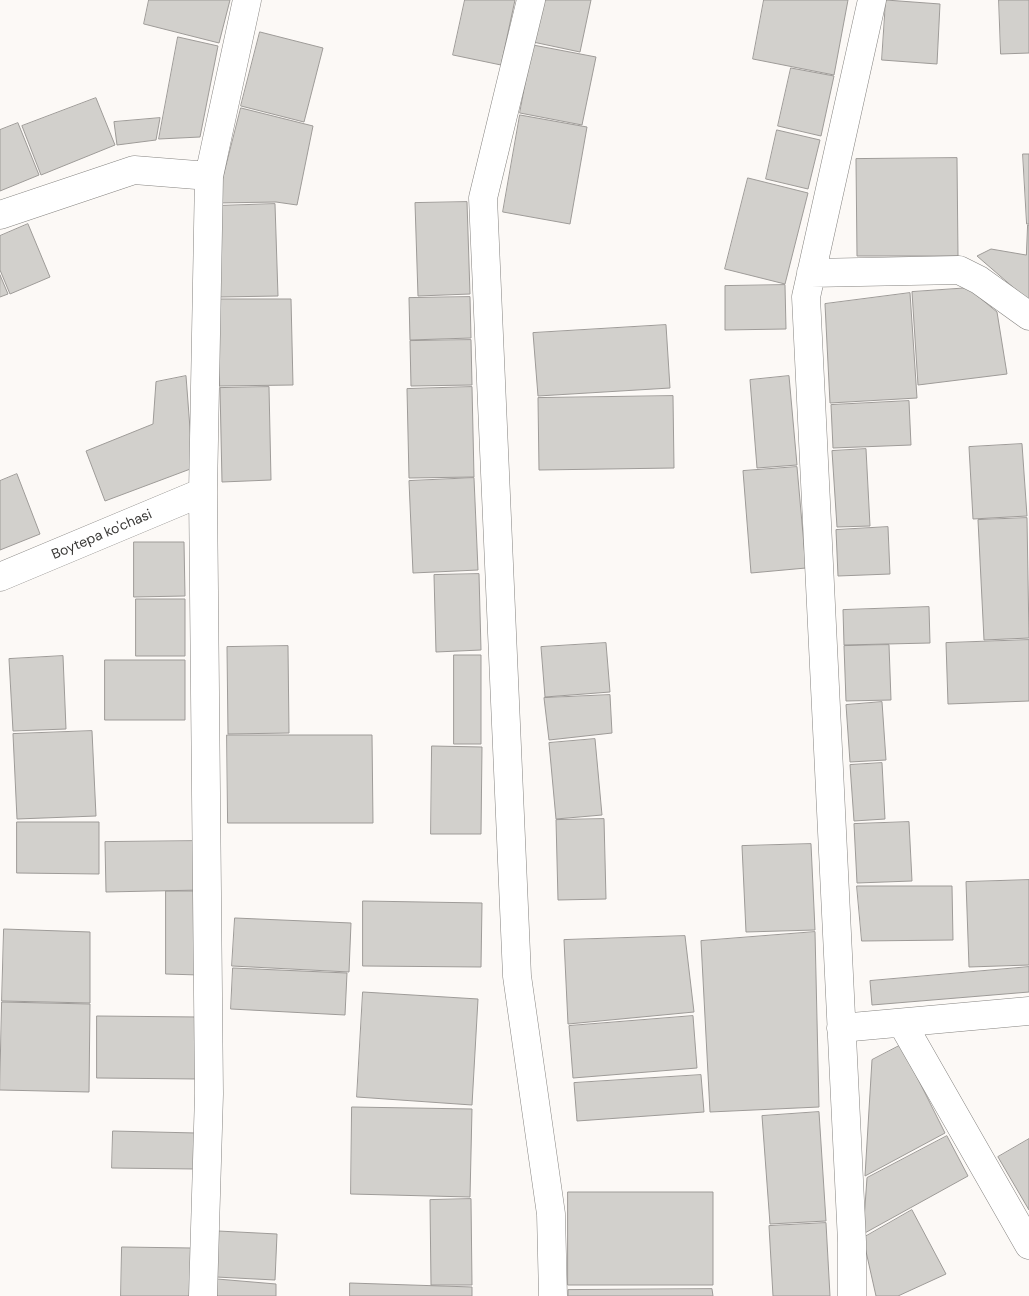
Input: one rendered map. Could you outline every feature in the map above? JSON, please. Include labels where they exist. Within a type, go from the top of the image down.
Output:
[{"type":"street","points":[[203,1296],[209,1094],[204,492],[209,176],[247,0]]},
{"type":"street","points":[[531,0],[483,198],[517,976],[551,1214],[553,1296]]},
{"type":"street","points":[[852,1296],[851,1232],[806,298],[872,0]]},
{"type":"street","points":[[0,215],[134,170],[209,176]]},
{"type":"street","points":[[812,273],[959,270],[979,280],[1029,316]]},
{"type":"street","name":"Boytepa ko'chasi","points":[[0,577],[204,492]]},
{"type":"street","points":[[841,1028],[1029,1011]]},
{"type":"street","points":[[902,1022],[1029,1245]]},
{"type":"building","points":[[149,0],[230,0],[219,43],[144,24]]},
{"type":"building","points":[[465,0],[515,0],[501,65],[453,55]]},
{"type":"building","points":[[542,0],[591,0],[580,52],[533,42]]},
{"type":"building","points":[[764,0],[848,0],[834,75],[753,59]]},
{"type":"building","points":[[886,0],[940,4],[937,64],[882,60]]},
{"type":"building","points":[[999,0],[1029,0],[1029,53],[1001,54]]},
{"type":"building","points":[[260,32],[323,48],[304,122],[241,106]]},
{"type":"building","points":[[178,37],[218,46],[200,137],[159,139]]},
{"type":"building","points":[[533,45],[596,57],[582,125],[520,113]]},
{"type":"building","points":[[791,68],[834,76],[821,136],[778,126]]},
{"type":"building","points":[[96,98],[115,145],[41,175],[22,126]]},
{"type":"building","points":[[241,108],[313,126],[297,205],[276,202],[217,203]]},
{"type":"building","points":[[520,115],[587,127],[570,224],[503,212]]},
{"type":"building","points":[[160,118],[156,140],[117,145],[114,122]]},
{"type":"building","points":[[18,123],[39,175],[0,191],[0,130]]},
{"type":"building","points":[[777,130],[820,140],[808,189],[766,179]]},
{"type":"building","points":[[1023,154],[1029,154],[1029,224],[1027,224]]},
{"type":"building","points":[[957,158],[958,256],[857,256],[856,159]]},
{"type":"building","points":[[748,178],[808,193],[785,284],[725,269]]},
{"type":"building","points":[[467,202],[470,294],[418,296],[415,203]]},
{"type":"building","points":[[275,204],[278,296],[219,297],[217,206]]},
{"type":"building","points":[[28,224],[50,277],[10,294],[0,270],[0,236]]},
{"type":"building","points":[[1028,225],[1029,301],[977,256],[991,249],[1026,255]]},
{"type":"building","points":[[0,275],[8,294],[0,297]]},
{"type":"building","points":[[785,285],[786,329],[725,330],[725,286]]},
{"type":"building","points":[[968,288],[997,312],[1007,374],[918,385],[912,292]]},
{"type":"building","points":[[910,293],[917,398],[830,403],[825,304]]},
{"type":"building","points":[[470,297],[471,338],[410,340],[409,298]]},
{"type":"building","points":[[219,299],[291,299],[293,385],[220,386]]},
{"type":"building","points":[[666,325],[670,388],[538,396],[533,333]]},
{"type":"building","points":[[471,340],[472,385],[411,386],[410,341]]},
{"type":"building","points":[[186,376],[193,468],[105,501],[86,451],[153,424],[156,382]]},
{"type":"building","points":[[789,376],[797,465],[757,468],[750,380]]},
{"type":"building","points":[[269,387],[271,480],[222,482],[220,388]]},
{"type":"building","points":[[472,387],[474,477],[409,478],[407,389]]},
{"type":"building","points":[[673,396],[674,468],[539,470],[538,398]]},
{"type":"building","points":[[909,401],[911,445],[833,448],[831,405]]},
{"type":"building","points":[[1022,444],[1027,516],[973,519],[969,447]]},
{"type":"building","points":[[866,449],[870,526],[837,527],[832,451]]},
{"type":"building","points":[[797,467],[806,568],[751,573],[743,471]]},
{"type":"building","points":[[17,474],[40,534],[0,550],[0,481]]},
{"type":"building","points":[[474,478],[478,570],[413,573],[409,481]]},
{"type":"building","points":[[1027,518],[1029,638],[984,640],[978,520]]},
{"type":"building","points":[[888,527],[890,574],[838,576],[836,530]]},
{"type":"building","points":[[134,542],[184,542],[185,596],[134,597]]},
{"type":"building","points":[[479,574],[481,650],[436,652],[434,575]]},
{"type":"building","points":[[136,599],[185,599],[185,656],[136,656]]},
{"type":"building","points":[[929,607],[930,643],[844,645],[843,610]]},
{"type":"building","points":[[1029,640],[1029,701],[948,704],[946,643]]},
{"type":"building","points":[[606,643],[610,692],[545,697],[541,647]]},
{"type":"building","points":[[889,645],[891,700],[846,701],[844,646]]},
{"type":"building","points":[[288,646],[289,733],[228,734],[227,647]]},
{"type":"building","points":[[454,655],[481,655],[481,744],[454,744]]},
{"type":"building","points":[[63,656],[66,729],[13,731],[9,659]]},
{"type":"building","points":[[105,660],[185,660],[185,720],[105,720]]},
{"type":"building","points":[[610,695],[612,733],[549,740],[544,698]]},
{"type":"building","points":[[882,702],[886,760],[850,762],[846,705]]},
{"type":"building","points":[[92,731],[96,816],[17,819],[13,734]]},
{"type":"building","points":[[227,735],[372,735],[373,823],[228,823]]},
{"type":"building","points":[[595,739],[602,815],[556,819],[549,743]]},
{"type":"building","points":[[432,746],[482,747],[481,834],[431,834]]},
{"type":"building","points":[[882,763],[885,819],[854,821],[850,765]]},
{"type":"building","points":[[604,819],[606,899],[558,900],[556,820]]},
{"type":"building","points":[[17,822],[99,822],[99,874],[17,873]]},
{"type":"building","points":[[909,822],[912,881],[857,883],[854,824]]},
{"type":"building","points":[[200,841],[201,890],[106,892],[105,842]]},
{"type":"building","points":[[811,844],[815,930],[746,932],[742,846]]},
{"type":"building","points":[[1029,880],[1029,965],[969,967],[966,882]]},
{"type":"building","points":[[857,886],[952,886],[953,940],[862,941]]},
{"type":"building","points":[[166,891],[201,891],[199,975],[166,974]]},
{"type":"building","points":[[363,901],[482,903],[481,967],[363,966]]},
{"type":"building","points":[[235,918],[351,923],[349,972],[232,966]]},
{"type":"building","points":[[4,929],[90,932],[90,1003],[2,1001]]},
{"type":"building","points":[[815,932],[819,1107],[710,1112],[701,941]]},
{"type":"building","points":[[685,936],[694,1012],[568,1024],[564,940]]},
{"type":"building","points":[[1029,967],[1029,992],[872,1005],[870,981]]},
{"type":"building","points":[[233,968],[347,973],[345,1015],[231,1009]]},
{"type":"building","points":[[363,992],[478,999],[472,1105],[357,1097]]},
{"type":"building","points":[[2,1002],[90,1004],[89,1092],[0,1090]]},
{"type":"building","points":[[97,1016],[198,1017],[198,1079],[97,1078]]},
{"type":"building","points":[[693,1016],[697,1068],[573,1078],[569,1026]]},
{"type":"building","points":[[901,1045],[945,1133],[865,1176],[872,1060]]},
{"type":"building","points":[[701,1075],[704,1112],[577,1121],[574,1083]]},
{"type":"building","points":[[352,1107],[472,1109],[470,1197],[351,1194]]},
{"type":"building","points":[[819,1112],[826,1221],[770,1224],[762,1116]]},
{"type":"building","points":[[113,1131],[196,1133],[195,1169],[112,1168]]},
{"type":"building","points":[[947,1136],[968,1176],[863,1234],[867,1178]]},
{"type":"building","points":[[1029,1139],[1029,1210],[998,1157]]},
{"type":"building","points":[[568,1192],[713,1192],[713,1285],[568,1285]]},
{"type":"building","points":[[471,1199],[472,1285],[431,1285],[430,1200]]},
{"type":"building","points":[[912,1210],[946,1274],[898,1296],[876,1296],[863,1238]]},
{"type":"building","points":[[826,1223],[830,1296],[773,1296],[769,1226]]},
{"type":"building","points":[[218,1231],[277,1234],[275,1280],[216,1277]]},
{"type":"building","points":[[122,1247],[192,1248],[191,1296],[121,1296]]},
{"type":"building","points":[[217,1279],[276,1284],[276,1296],[217,1296]]},
{"type":"building","points":[[350,1283],[472,1287],[472,1296],[350,1296]]},
{"type":"building","points":[[712,1289],[713,1296],[568,1296],[568,1290]]}]
